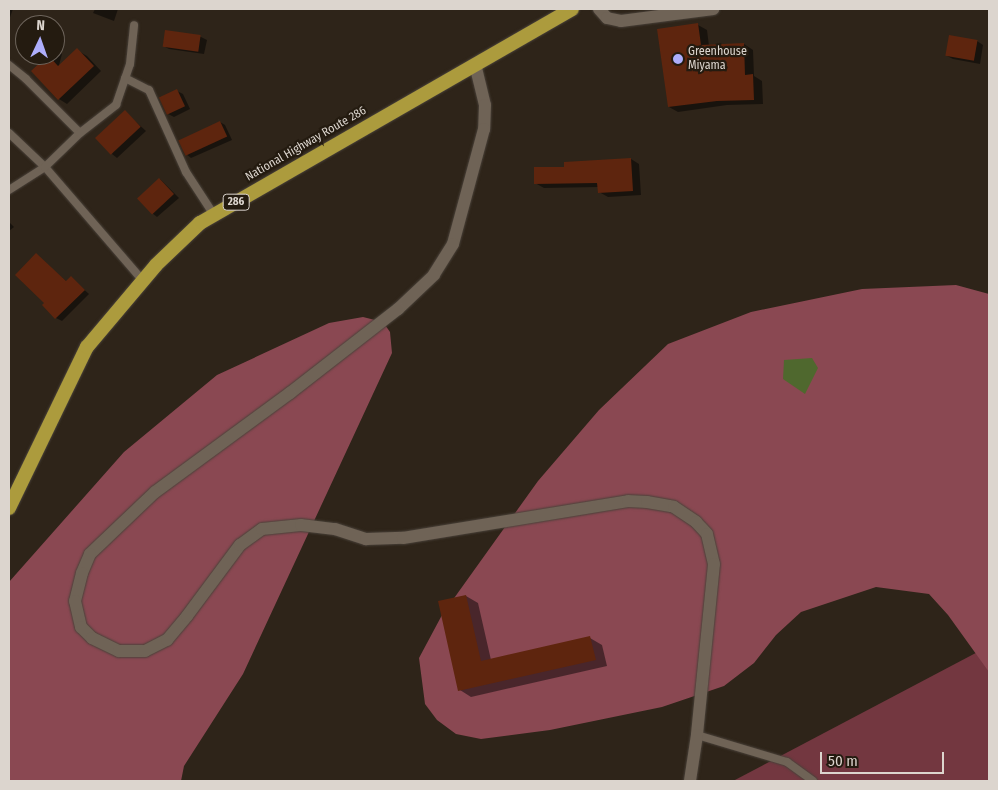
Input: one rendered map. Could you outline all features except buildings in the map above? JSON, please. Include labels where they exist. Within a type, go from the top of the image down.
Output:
[{"type":"highway","name":"National Highway Route 286","points":[[9,508],[87,347],[143,281],[200,223],[572,9]]},
{"type":"street","points":[[599,9],[607,18],[621,21],[713,9]]},
{"type":"street","points":[[475,64],[485,105],[484,129],[453,244],[434,275],[398,309],[290,393],[155,492],[90,554],[82,573],[75,601],[81,627],[92,638],[119,651],[145,651],[160,644],[167,640],[188,616],[240,545],[262,528],[300,525],[335,529],[366,539],[403,538],[628,501],[648,502],[674,507],[696,522],[707,534],[714,564],[697,735],[690,781]]},
{"type":"lane","points":[[9,190],[45,167],[80,133],[116,105],[130,64],[134,25]]},
{"type":"lane","points":[[9,66],[26,79],[80,133]]},
{"type":"lane","points":[[125,78],[149,90],[186,172],[214,215]]},
{"type":"lane","points":[[9,133],[45,167],[143,281]]},
{"type":"lane","points":[[697,735],[787,762],[813,781]]},
{"type":"shaded area","points":[[956,285],[989,294],[989,672],[948,615],[929,594],[876,587],[801,612],[776,635],[754,663],[724,686],[662,707],[550,730],[481,739],[456,734],[437,720],[425,704],[419,658],[442,615],[538,481],[599,410],[668,344],[751,312],[862,289]]},
{"type":"shaded area","points":[[363,317],[383,322],[390,332],[392,353],[243,674],[184,766],[181,781],[9,781],[9,582],[124,452],[217,375],[329,323]]},
{"type":"shaded area","points":[[812,358],[818,368],[805,394],[783,379],[784,360]]},
{"type":"shaded area","points":[[989,646],[989,781],[733,781]]},
{"type":"place","name":"Greenhouse Miyama","points":[[678,59]]}]
